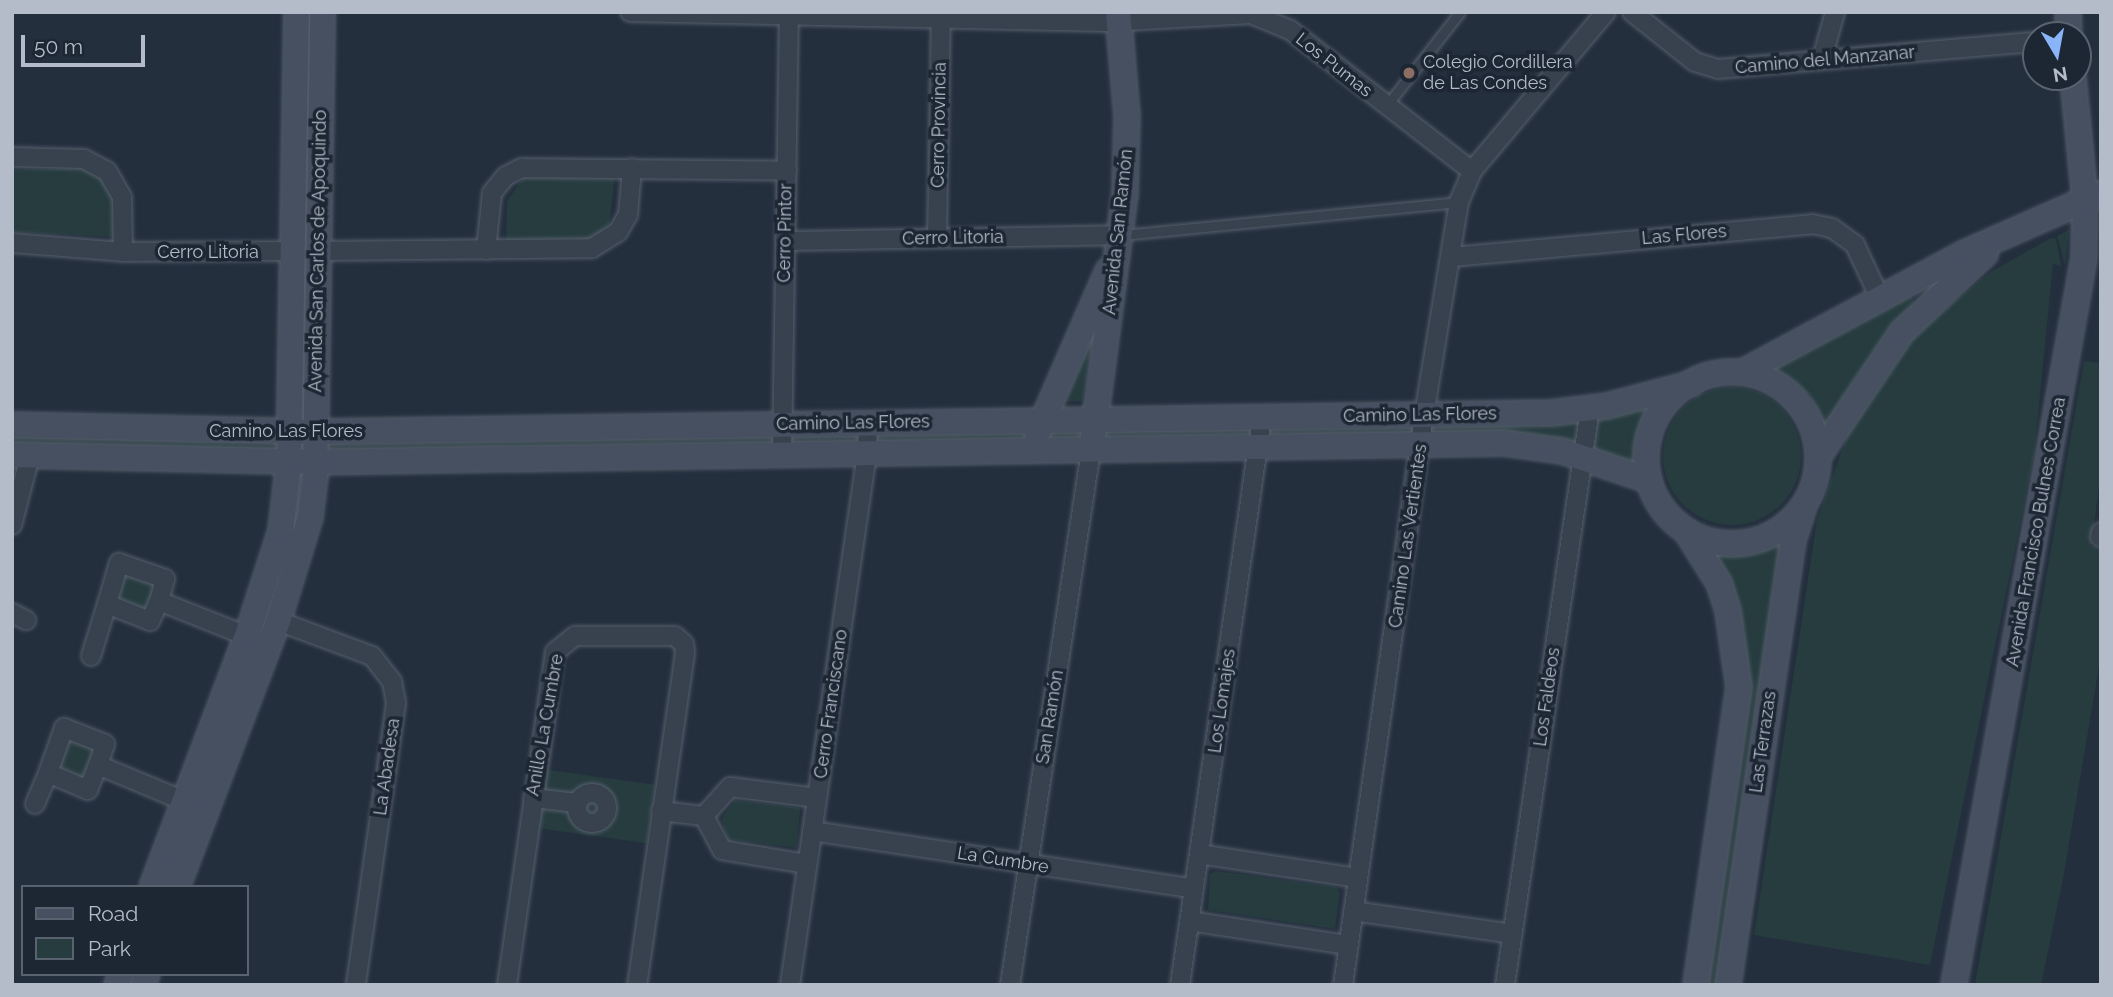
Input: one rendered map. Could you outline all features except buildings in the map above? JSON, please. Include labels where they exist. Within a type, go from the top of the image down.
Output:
[{"type":"street","name":"Avenida San Carlos de Apoquindo","points":[[153,885],[275,558],[289,462],[297,12]]},
{"type":"street","name":"Avenida San Carlos de Apoquindo","points":[[178,885],[278,621],[307,533],[315,463],[322,12]]},
{"type":"street","name":"Los Pumas","points":[[630,12],[1118,17],[1237,13],[1264,17],[1290,30],[1472,172]]},
{"type":"street","name":"Camino Las Vertientes","points":[[1343,985],[1422,445],[1424,415],[1459,202],[1472,172],[1606,12]]},
{"type":"street","name":"Camino del Manzanar","points":[[1632,12],[1695,62],[1710,68],[2022,43]]},
{"type":"street","points":[[1822,60],[1835,12]]},
{"type":"street","name":"Cerro Pintor","points":[[782,454],[789,14]]},
{"type":"street","name":"Cerro Provincia","points":[[937,238],[941,15]]},
{"type":"street","name":"Avenida San Ramón","points":[[1091,450],[1120,242],[1128,155],[1118,17]]},
{"type":"street","name":"Avenida Francisco Bulnes Correa","points":[[1954,985],[2071,340],[2093,197],[2075,91]]},
{"type":"street","points":[[12,157],[84,159],[107,171],[122,197],[123,252]]},
{"type":"street","points":[[486,250],[492,193],[514,171],[532,166],[786,171]]},
{"type":"street","points":[[318,251],[580,250],[602,244],[618,232],[628,215],[632,168]]},
{"type":"street","points":[[2031,223],[1975,262],[1910,323],[1862,385],[1818,457],[1806,501],[1779,529],[1755,540],[1715,542],[1687,532],[1658,504],[1648,480],[1645,448],[1652,424],[1665,403],[1691,384],[1707,376],[1743,372],[1879,296],[2031,223],[2093,197]]},
{"type":"street","name":"Las Flores","points":[[1452,257],[1812,224],[1832,228],[1855,245],[1879,296]]},
{"type":"street","name":"Cerro Litoria","points":[[785,241],[937,238],[1120,242]]},
{"type":"street","points":[[1031,451],[1120,242]]},
{"type":"street","name":"Cerro Litoria","points":[[12,243],[123,252],[293,251]]},
{"type":"street","points":[[1743,372],[1775,382],[1801,404],[1812,423],[1818,457]]},
{"type":"street","name":"Camino Las Flores","points":[[12,425],[315,432],[1424,415],[1590,409],[1691,384]]},
{"type":"street","name":"Los Faldeos","points":[[1505,985],[1590,409]]},
{"type":"street","name":"Los Lomajes","points":[[1180,985],[1262,418]]},
{"type":"street","name":"Cerro Franciscano","points":[[790,985],[867,453],[868,423]]},
{"type":"street","name":"Camino Las Flores","points":[[21,455],[315,463],[1259,446],[1522,444],[1582,457],[1648,480]]},
{"type":"street","name":"San Ramón","points":[[1010,985],[1091,450]]},
{"type":"street","points":[[12,525],[21,455]]},
{"type":"street","name":"Las Terrazas","points":[[1728,985],[1793,540],[1806,501]]},
{"type":"street","name":"Las Terrazas","points":[[1687,532],[1719,583],[1736,656],[1739,687],[1696,985]]},
{"type":"street","points":[[91,656],[119,563],[166,579],[150,621],[107,604]]},
{"type":"street","points":[[159,601],[247,636]]},
{"type":"street","name":"La Abadesa","points":[[278,621],[372,656],[392,682],[396,703],[356,985]]},
{"type":"street","name":"Anillo La Cumbre","points":[[507,985],[533,798],[558,646],[575,636],[675,636],[684,644],[685,653],[637,985]]},
{"type":"street","points":[[35,804],[64,728],[105,744],[88,790],[47,773]]},
{"type":"street","points":[[98,765],[184,801]]},
{"type":"street","points":[[704,816],[730,787],[817,798]]},
{"type":"street","points":[[533,798],[577,803]]},
{"type":"street","points":[[1723,802],[1754,806]]},
{"type":"street","points":[[661,811],[704,816]]},
{"type":"street","points":[[704,816],[722,850],[807,864]]},
{"type":"street","name":"La Cumbre","points":[[812,831],[1194,889]]},
{"type":"street","points":[[1199,854],[1358,878]]},
{"type":"street","points":[[1353,911],[1512,934]]},
{"type":"street","points":[[1189,921],[1348,945]]},
{"type":"lane","points":[[1387,105],[1460,12]]},
{"type":"lane","points":[[1120,242],[1459,202]]},
{"type":"green space","points":[[98,167],[113,184],[118,237],[12,232],[12,170]]},
{"type":"green space","points":[[615,175],[609,228],[582,243],[506,243],[507,201],[523,178]]},
{"type":"green space","points":[[2069,230],[2065,265],[2057,236]]},
{"type":"green space","points":[[2051,238],[2056,239],[2061,266],[2053,264],[2034,455],[1930,965],[1754,935],[1817,520],[1852,422],[1912,336],[1989,273]]},
{"type":"green space","points":[[1909,292],[1915,304],[1824,428],[1810,395],[1769,368]]},
{"type":"green space","points":[[1095,323],[1083,401],[1059,402]]},
{"type":"green space","points":[[2084,361],[2101,363],[2101,472],[2091,546],[2101,548],[2101,655],[2063,879],[2041,985],[1975,985]]},
{"type":"green space","points":[[1732,387],[1758,392],[1781,407],[1796,430],[1801,456],[1796,482],[1781,505],[1758,520],[1732,525],[1706,520],[1683,505],[1668,482],[1663,456],[1668,430],[1683,407],[1706,392]]},
{"type":"green space","points":[[1642,409],[1646,417],[1638,445],[1642,468],[1598,452],[330,452],[12,446],[12,432]]},
{"type":"green space","points":[[1780,539],[1785,544],[1719,985],[1705,985],[1750,693],[1740,610],[1714,550],[1740,554]]},
{"type":"green space","points":[[124,570],[159,582],[148,614],[113,602]]},
{"type":"green space","points":[[66,737],[101,749],[90,781],[55,769]]},
{"type":"green space","points":[[542,769],[655,785],[647,843],[534,827]]},
{"type":"green space","points":[[735,800],[800,808],[797,848],[728,839],[721,819]]},
{"type":"green space","points":[[1216,871],[1336,887],[1340,893],[1335,929],[1208,910],[1210,874]]},
{"type":"place","name":"Colegio Cordillera de Las Condes","points":[[1409,73]]}]
